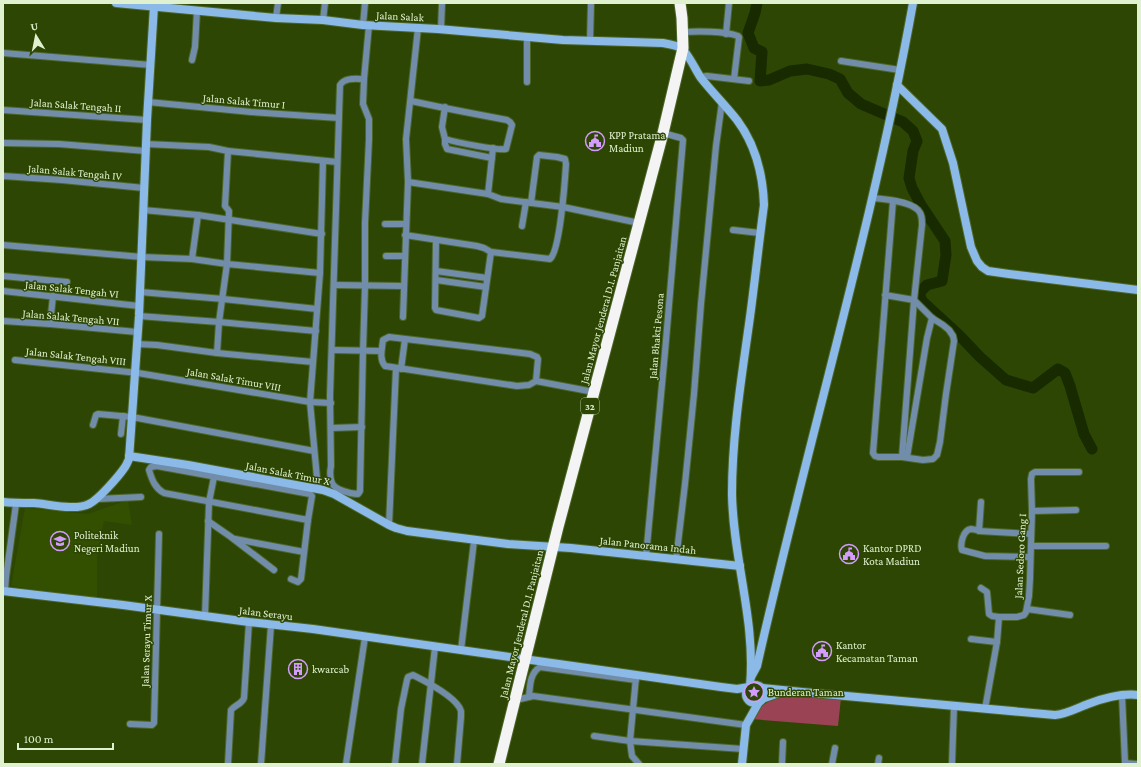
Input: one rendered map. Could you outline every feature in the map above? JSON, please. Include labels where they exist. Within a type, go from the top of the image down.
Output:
[{"type":"highway","name":"32","points":[[680,3],[683,48]]},
{"type":"highway","name":"Jalan Mayor Jenderal D.I. Panjaitan","points":[[499,764],[553,547],[640,223],[683,48]]},
{"type":"street","name":"Jalan Salak","points":[[116,3],[154,5],[276,18],[323,20],[366,25],[441,29],[590,41],[664,43],[683,48]]},
{"type":"street","points":[[276,18],[278,3]]},
{"type":"street","points":[[323,20],[325,3]]},
{"type":"street","points":[[364,79],[346,79],[340,85],[330,403],[330,472],[332,482],[336,487],[346,492],[356,494],[360,491],[365,224],[369,139],[369,119],[364,104],[366,25],[365,3]]},
{"type":"street","points":[[441,29],[442,3]]},
{"type":"street","points":[[590,41],[591,3]]},
{"type":"street","points":[[726,34],[730,3]]},
{"type":"street","points":[[742,764],[747,723],[748,699],[746,692],[757,666],[839,336],[889,125],[913,3]]},
{"type":"street","points":[[3,502],[78,507],[89,504],[97,499],[128,460],[139,316],[147,120],[154,5]]},
{"type":"street","points":[[192,60],[195,47],[197,10]]},
{"type":"street","points":[[403,316],[408,182],[406,139],[418,28]]},
{"type":"street","points":[[683,32],[692,31],[737,35],[739,37],[734,78]]},
{"type":"street","points":[[527,82],[528,36]]},
{"type":"street","points":[[683,48],[701,77],[746,133],[754,151],[760,171],[763,189],[764,205],[741,380],[732,493],[733,521],[746,608],[750,652],[750,684]]},
{"type":"street","points":[[3,53],[151,65]]},
{"type":"street","points":[[841,61],[900,70]]},
{"type":"street","points":[[701,77],[707,76],[750,80]]},
{"type":"street","points":[[897,85],[942,129],[953,163],[971,247],[977,261],[982,267],[988,271],[1008,274],[1138,290]]},
{"type":"street","points":[[411,101],[509,121],[512,125],[505,150],[445,139]]},
{"type":"street","name":"Jalan Salak Timur I","points":[[148,102],[251,112],[339,118]]},
{"type":"street","points":[[676,560],[694,394],[701,296],[716,146],[722,102]]},
{"type":"street","points":[[445,107],[442,127],[445,144],[448,149],[492,158]]},
{"type":"street","name":"Jalan Salak Tengah II","points":[[3,110],[147,120]]},
{"type":"street","name":"Jalan Bhakti Pesona","points":[[646,556],[683,140],[681,138],[663,133]]},
{"type":"street","points":[[3,143],[146,148],[209,147],[228,151],[337,162]]},
{"type":"street","points":[[488,194],[493,148]]},
{"type":"street","points":[[217,353],[227,264],[230,211],[225,206],[228,151]]},
{"type":"street","points":[[405,235],[476,246],[484,248],[490,252],[548,259],[552,258],[563,207],[565,159],[541,155],[537,157],[529,202],[522,226]]},
{"type":"street","points":[[318,489],[310,402],[320,273],[323,161]]},
{"type":"street","name":"Jalan Salak Tengah IV","points":[[3,176],[144,188]]},
{"type":"street","points":[[408,182],[488,194],[498,199],[563,207],[640,223]]},
{"type":"street","points":[[872,198],[892,200],[907,204],[917,209],[922,215],[914,300],[905,457]]},
{"type":"street","points":[[885,295],[914,300],[932,318],[949,330],[953,336],[954,341],[940,442],[937,455],[933,459],[923,460],[905,457],[878,457],[875,456],[874,453],[885,295],[892,200]]},
{"type":"street","points":[[143,210],[229,219],[322,234]]},
{"type":"street","points":[[192,259],[198,215]]},
{"type":"street","points":[[385,224],[406,224]]},
{"type":"street","points":[[733,230],[760,233]]},
{"type":"street","points":[[436,240],[436,310],[479,318],[482,316],[490,252]]},
{"type":"street","points":[[3,245],[142,257],[192,259],[320,273]]},
{"type":"street","points":[[386,256],[405,256]]},
{"type":"street","points":[[436,270],[487,278]]},
{"type":"street","points":[[3,276],[67,282]]},
{"type":"street","points":[[436,280],[486,287]]},
{"type":"street","points":[[334,285],[404,286]]},
{"type":"street","name":"Jalan Salak Tengah VI","points":[[3,291],[139,306]]},
{"type":"street","points":[[140,292],[317,309]]},
{"type":"street","points":[[50,324],[53,296]]},
{"type":"street","points":[[139,316],[316,331]]},
{"type":"street","points":[[905,457],[925,346],[932,318]]},
{"type":"street","name":"Jalan Salak Tengah VII","points":[[3,322],[50,324],[137,332]]},
{"type":"street","points":[[536,381],[538,359],[530,354],[390,337],[383,340],[381,351],[382,361],[385,366],[517,386],[529,385],[536,381],[594,392]]},
{"type":"street","points":[[389,525],[398,369],[404,339]]},
{"type":"street","points":[[137,344],[313,362]]},
{"type":"street","points":[[332,350],[381,351]]},
{"type":"street","name":"Jalan Salak Tengah VIII","points":[[15,360],[135,373]]},
{"type":"street","name":"Jalan Salak Timur VIII","points":[[135,373],[310,402],[330,403]]},
{"type":"street","points":[[93,425],[97,415],[132,417],[314,451]]},
{"type":"street","points":[[121,434],[123,416]]},
{"type":"street","points":[[331,428],[362,427]]},
{"type":"street","name":"Jalan Salak Timur X","points":[[128,460],[188,465],[318,489],[334,494],[389,525],[407,531],[474,541],[553,547]]},
{"type":"street","points":[[291,580],[296,582],[300,581],[312,496],[310,494],[157,466],[151,467],[149,470],[151,478],[161,492],[308,520]]},
{"type":"street","name":"Jalan Sedoro Gang I","points":[[999,617],[1017,618],[1025,614],[1027,609],[1031,546],[1031,479],[1033,472],[1079,472]]},
{"type":"street","points":[[205,616],[209,502],[214,476]]},
{"type":"street","points":[[97,499],[141,497]]},
{"type":"street","points":[[979,530],[981,502]]},
{"type":"street","points":[[4,591],[16,504]]},
{"type":"street","points":[[1032,511],[1076,510]]},
{"type":"street","points":[[208,525],[234,539],[274,570]]},
{"type":"street","points":[[1030,557],[985,556],[962,550],[961,546],[965,534],[972,529],[1031,534]]},
{"type":"street","name":"Jalan Serayu Timur X","points":[[130,724],[152,725],[154,723],[159,534]]},
{"type":"street","points":[[234,539],[304,552]]},
{"type":"street","points":[[461,650],[474,541]]},
{"type":"street","points":[[1031,546],[1106,546]]},
{"type":"street","name":"Jalan Panorama Indah","points":[[553,547],[740,566]]},
{"type":"street","points":[[981,588],[987,592],[988,614],[999,617],[997,642],[985,709]]},
{"type":"street","name":"Jalan Serayu","points":[[4,591],[313,629],[526,659],[636,677],[721,687]]},
{"type":"street","points":[[1027,609],[1070,615]]},
{"type":"street","points":[[228,764],[231,710],[233,707],[243,702],[244,698],[249,622]]},
{"type":"street","points":[[261,764],[271,625]]},
{"type":"street","points":[[346,764],[365,637]]},
{"type":"street","points":[[971,639],[997,642]]},
{"type":"street","points":[[422,764],[435,647]]},
{"type":"street","points":[[747,723],[764,693],[761,687],[757,666],[750,652]]},
{"type":"street","points":[[529,697],[531,679],[540,667],[636,677],[630,741],[632,756],[639,764]]},
{"type":"street","points":[[395,764],[401,709],[407,680],[408,677],[412,676],[430,684],[452,698],[461,710],[457,764]]},
{"type":"street","points":[[721,687],[737,689],[750,684],[788,691],[1045,715],[1059,715],[1100,699],[1122,695],[1138,696]]},
{"type":"street","points":[[721,687],[754,702],[788,691]]},
{"type":"street","points":[[1122,695],[1125,764],[1136,764]]},
{"type":"street","points":[[516,700],[529,697],[747,723]]},
{"type":"street","points":[[952,764],[954,706]]},
{"type":"street","points":[[594,736],[630,741],[743,750]]},
{"type":"street","points":[[782,764],[783,742]]},
{"type":"street","points":[[832,764],[835,748]]},
{"type":"shaded area","name":"Politeknik Negeri Madiun","points":[[128,500],[132,525],[104,521],[97,557],[97,598],[11,586],[25,508],[88,514]]},
{"type":"shaded area","points":[[788,693],[841,698],[838,726],[751,719],[762,706],[777,697]]},
{"type":"waterway","points":[[757,3],[748,33],[754,48],[762,52],[760,81],[769,80],[790,71],[807,69],[829,74],[840,79],[848,93],[861,104],[903,122],[913,131],[917,141],[913,151],[909,178],[912,188],[921,205],[945,241],[946,255],[942,281],[927,285],[919,293],[922,301],[1006,380],[1033,388],[1058,369],[1065,373],[1084,434],[1092,449]]},
{"type":"place","name":"KPP Pratama Madiun","points":[[595,141]]},
{"type":"place","name":"Politeknik Negeri Madiun","points":[[60,541]]},
{"type":"place","name":"Kantor DPRD Kota Madiun","points":[[849,554]]},
{"type":"place","name":"Kantor Kecamatan Taman","points":[[822,651]]},
{"type":"place","name":"kwarcab","points":[[298,669]]},
{"type":"place","name":"Bunderan Taman","points":[[754,692]]}]
